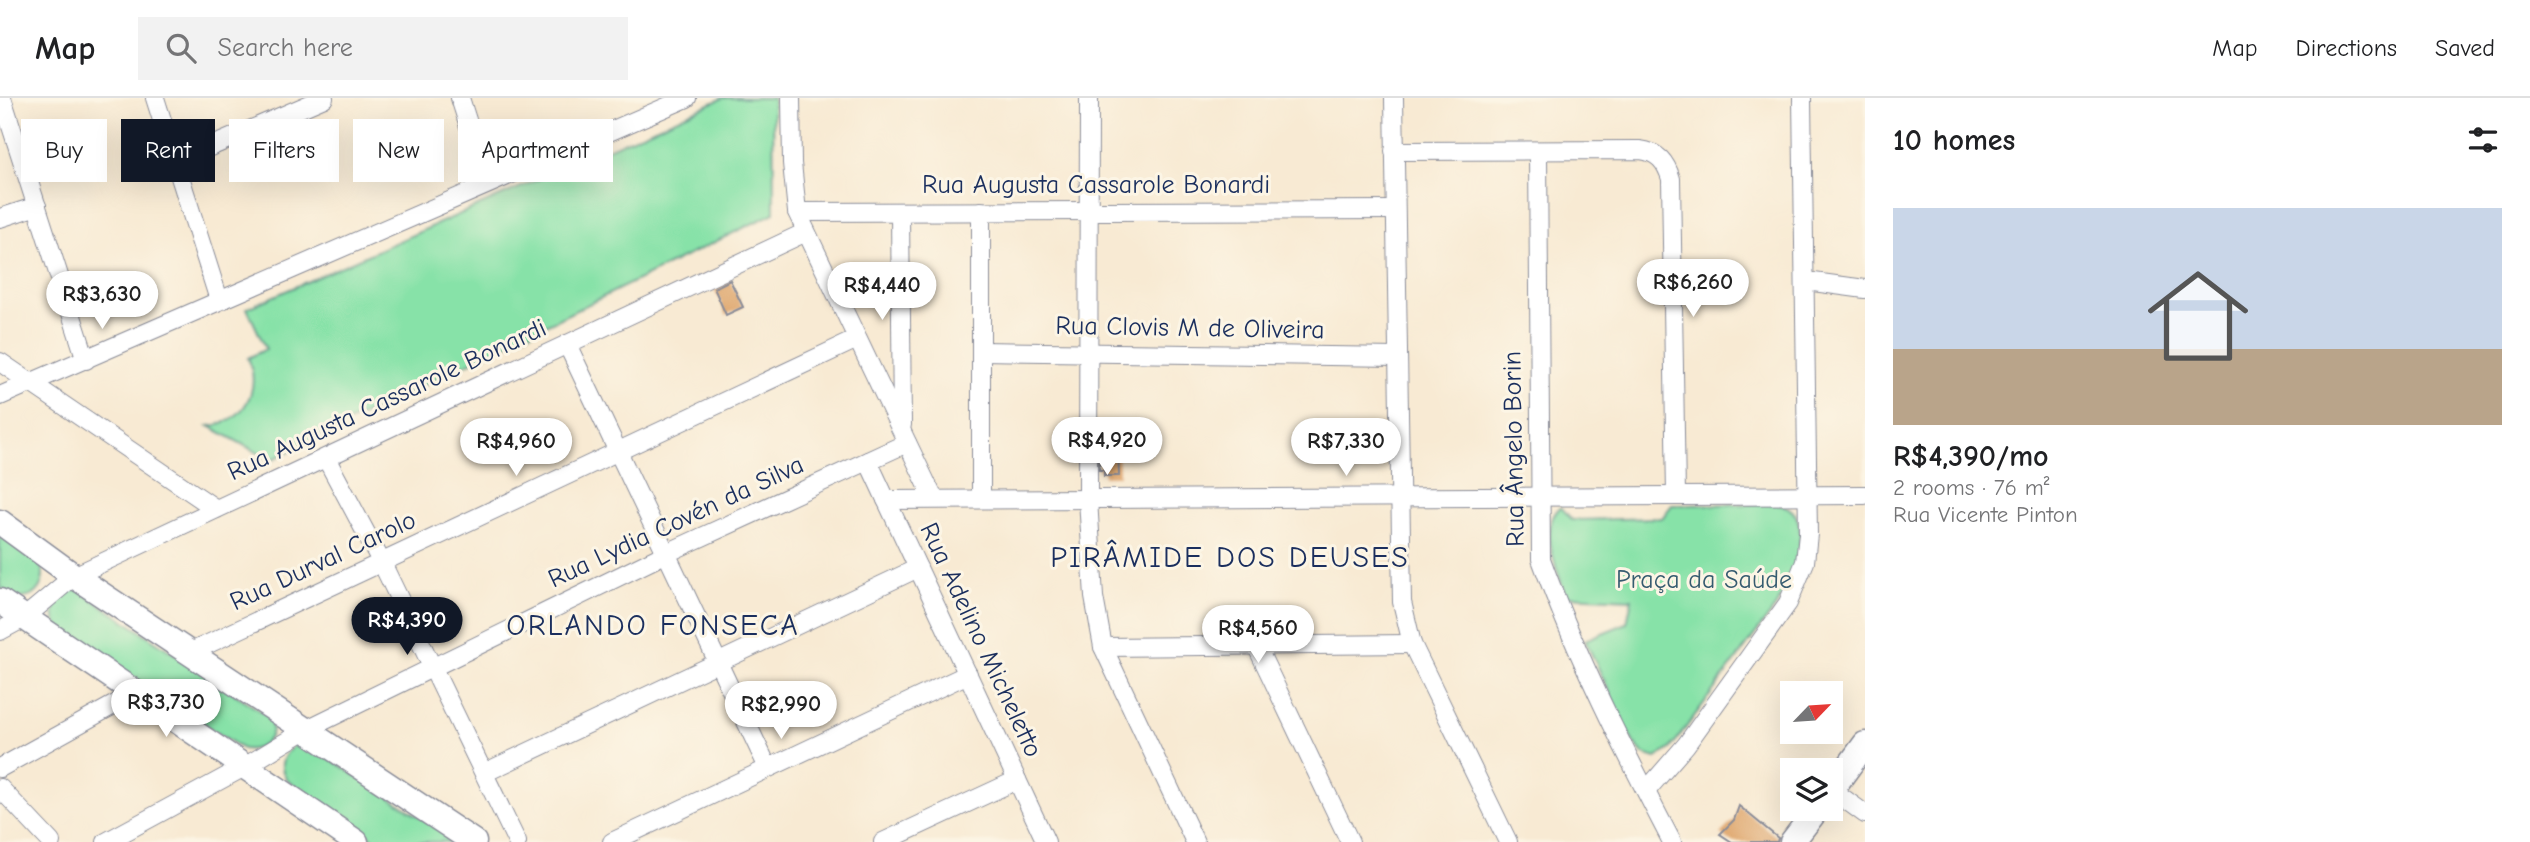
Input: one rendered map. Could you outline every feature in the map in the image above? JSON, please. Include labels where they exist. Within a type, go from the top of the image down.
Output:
[{"type":"street","points":[[2,98],[86,360]]},
{"type":"street","points":[[155,98],[162,119]]},
{"type":"street","points":[[460,98],[487,183]]},
{"type":"street","points":[[0,396],[687,98]]},
{"type":"street","points":[[791,98],[792,163],[797,212],[934,499]]},
{"type":"street","points":[[1089,98],[1088,499],[1094,597],[1103,647],[1195,842]]},
{"type":"street","points":[[1394,98],[1402,602],[1412,643],[1508,842]]},
{"type":"street","points":[[1646,791],[1686,745],[1788,603],[1805,562],[1808,534],[1806,281],[1801,98]]},
{"type":"street","points":[[215,144],[313,100]]},
{"type":"street","points":[[1394,151],[1640,150],[1656,153],[1661,158],[1671,178],[1676,496]]},
{"type":"street","name":"Rua Ângelo Borin","points":[[1538,152],[1541,559],[1604,710],[1672,842]]},
{"type":"street","points":[[181,182],[219,300]]},
{"type":"street","points":[[0,218],[37,206]]},
{"type":"street","name":"Rua Augusta Cassarole Bonardi","points":[[797,212],[1395,210]]},
{"type":"street","points":[[981,211],[981,499]]},
{"type":"street","points":[[900,212],[905,438]]},
{"type":"street","name":"Rua Augusta Cassarole Bonardi","points":[[0,631],[24,618],[74,576],[806,232]]},
{"type":"street","points":[[1806,281],[1865,289]]},
{"type":"street","name":"Rua Durval Carolo","points":[[191,652],[858,339]]},
{"type":"street","points":[[567,344],[768,768]]},
{"type":"street","name":"Rua Clovis M de Oliveira","points":[[981,351],[1397,357]]},
{"type":"street","points":[[0,362],[216,509]]},
{"type":"street","name":"Rua Lydia Covén da Silva","points":[[106,842],[246,766],[307,729],[667,553],[868,461],[905,438]]},
{"type":"street","points":[[326,458],[382,563],[517,842]]},
{"type":"street","name":"Rua Adelino Micheletto","points":[[868,461],[1046,842]]},
{"type":"street","points":[[886,499],[1865,495]]},
{"type":"street","points":[[0,522],[74,576],[474,842]]},
{"type":"street","points":[[484,773],[918,568]]},
{"type":"street","points":[[0,601],[353,841]]},
{"type":"street","points":[[1103,647],[1412,643]]},
{"type":"street","points":[[1256,645],[1350,842]]},
{"type":"street","points":[[612,842],[968,674]]},
{"type":"street","points":[[0,768],[137,692]]},
{"type":"street","points":[[1843,775],[1865,744]]},
{"type":"street","points":[[883,842],[1017,780]]},
{"type":"street","points":[[0,788],[51,842]]},
{"type":"street","points":[[1843,804],[1865,814]]},
{"type":"street","points":[[1793,842],[1809,821]]},
{"type":"green space","points":[[723,98],[773,98],[774,213],[271,460],[209,426],[232,418],[247,402],[253,381],[248,358],[266,349],[247,308],[533,182],[613,182],[613,147]]},
{"type":"green space","name":"Praça da Saúde","points":[[1779,504],[1791,510],[1798,521],[1800,535],[1794,566],[1776,606],[1670,749],[1656,758],[1643,754],[1634,744],[1585,640],[1627,623],[1632,599],[1566,596],[1550,537],[1554,515],[1561,507],[1572,520],[1662,518],[1672,505]]},
{"type":"green space","points":[[0,535],[41,565],[42,582],[32,595],[17,598],[0,587]]},
{"type":"green space","points":[[77,589],[269,717],[272,730],[267,741],[257,748],[243,749],[65,635],[56,622],[55,608],[62,596]]},
{"type":"green space","points":[[298,743],[305,743],[459,842],[378,842],[288,781],[282,770],[283,760],[288,751]]},
{"type":"building","points":[[730,280],[743,307],[726,315],[714,288]]},
{"type":"building","points":[[1110,440],[1110,443],[1118,443],[1119,476],[1104,476],[1104,470],[1099,470],[1100,441]]},
{"type":"building","points":[[1739,806],[1778,838],[1777,842],[1732,842],[1720,834],[1734,820]]},
{"type":"district","name":"PIRÂMIDE DOS DEUSES","points":[[1230,557]]},
{"type":"district","name":"ORLANDO FONSECA","points":[[653,625]]}]
